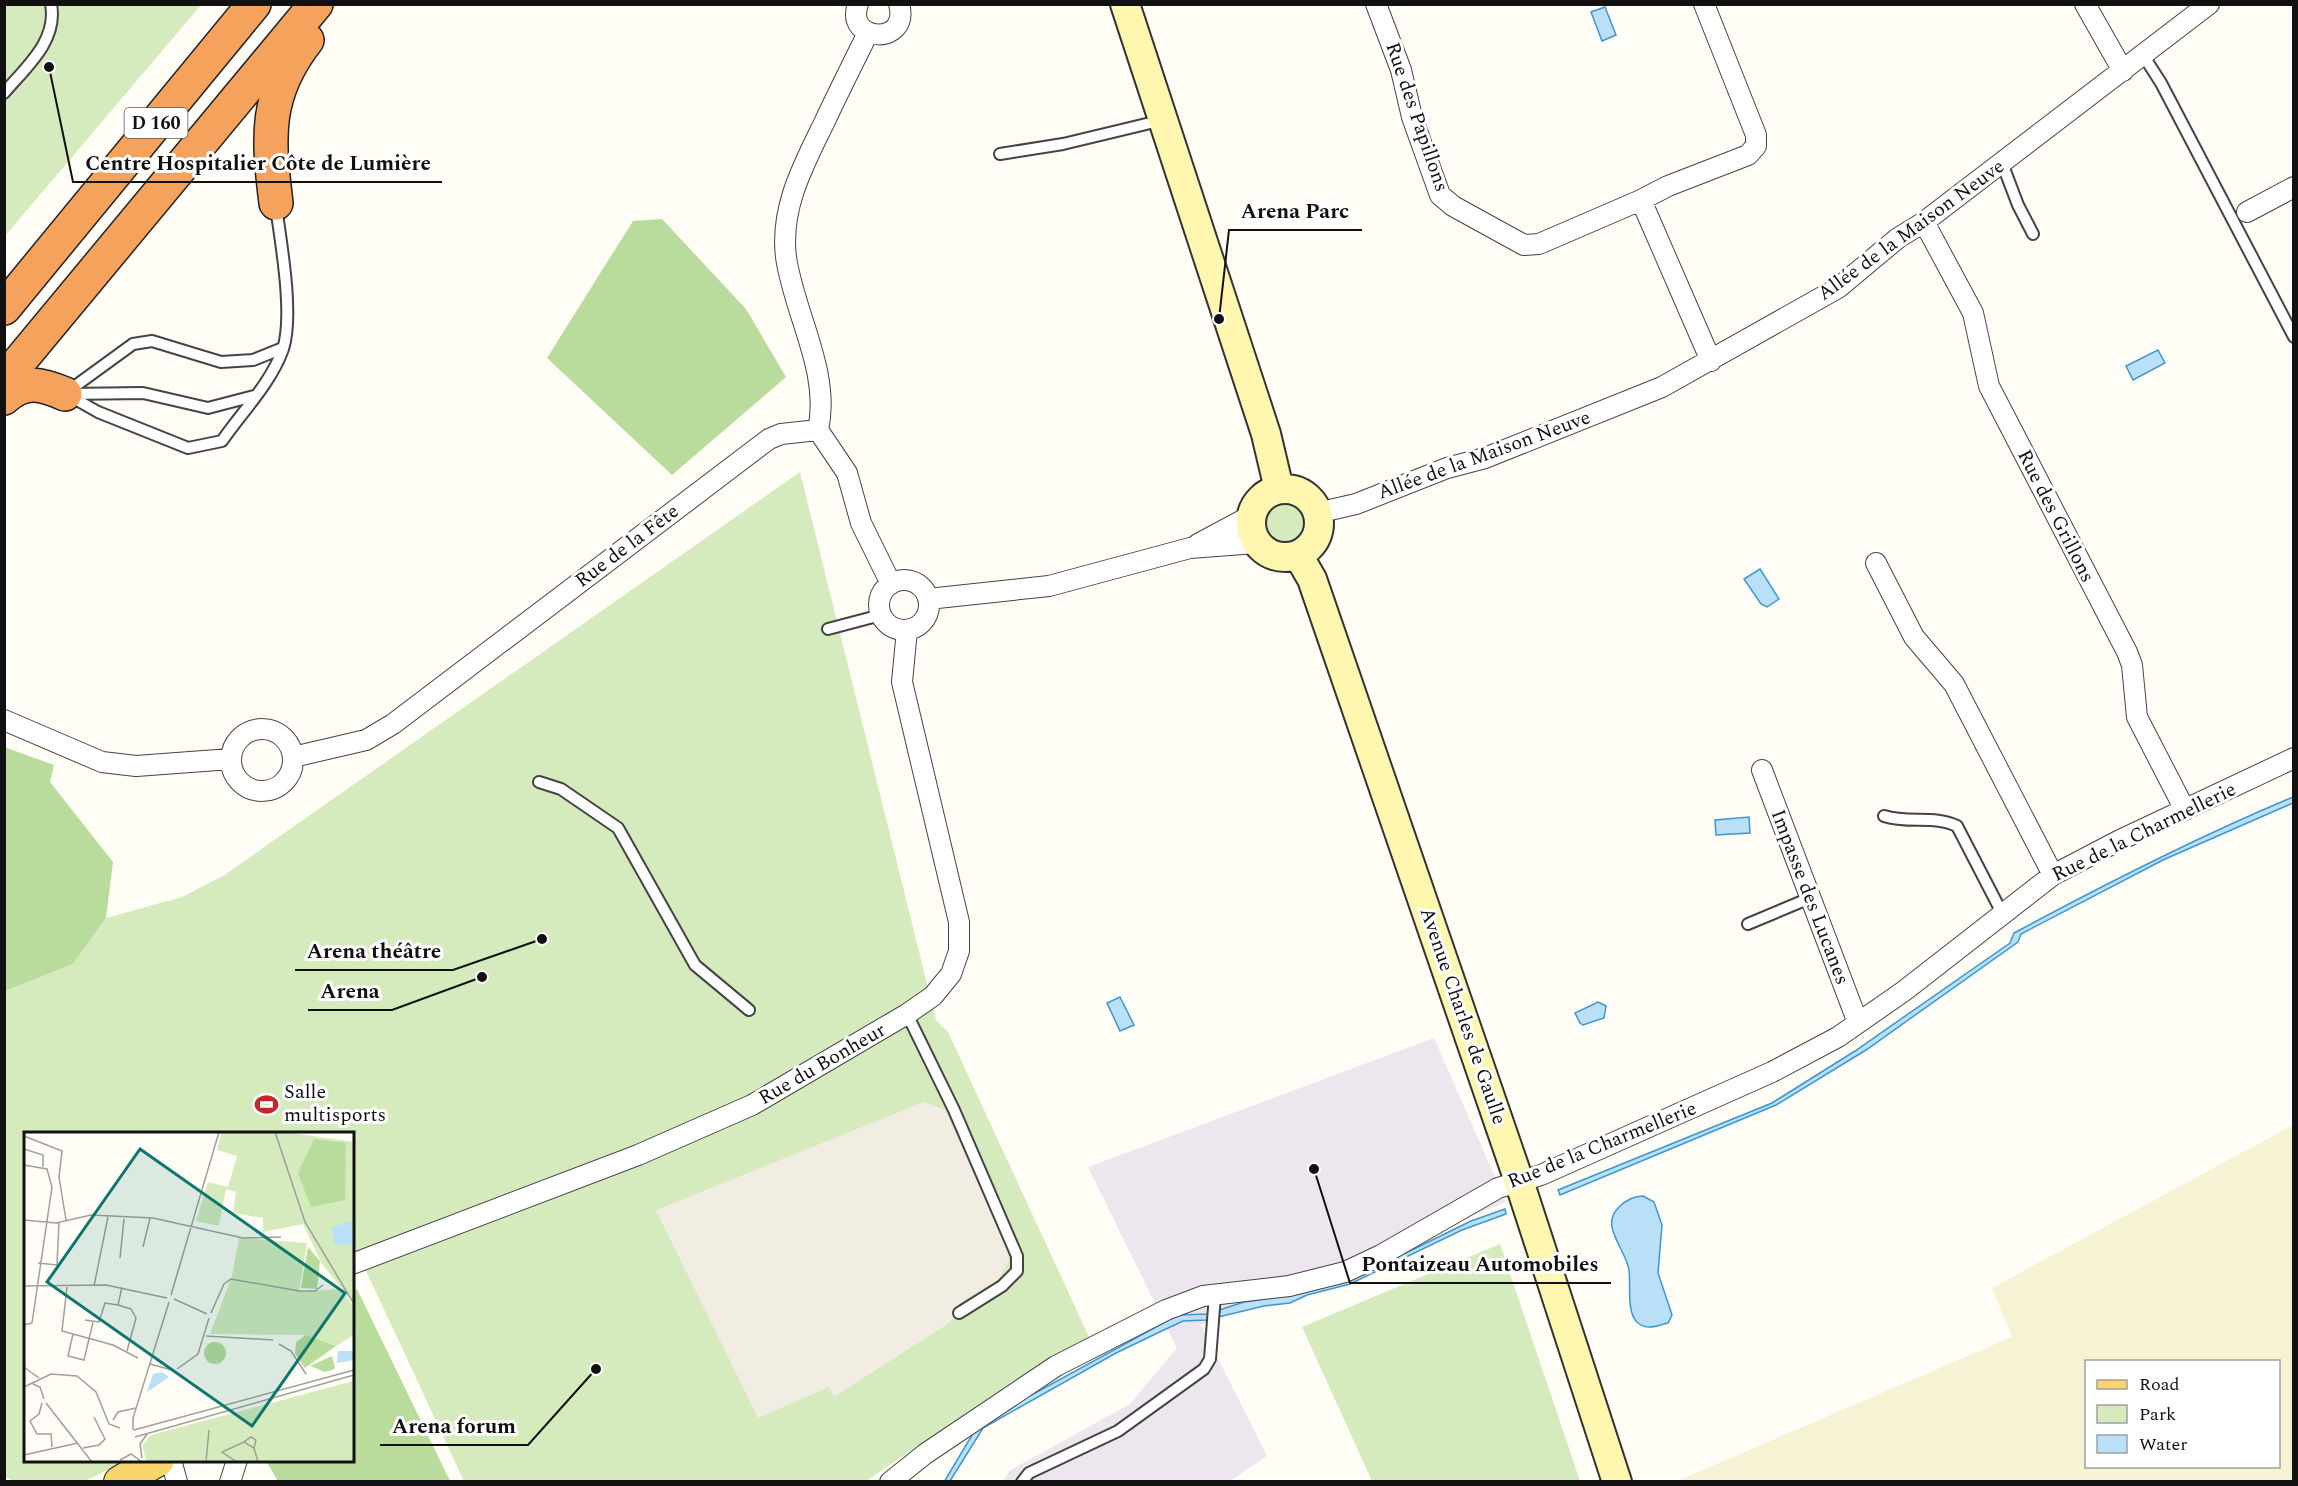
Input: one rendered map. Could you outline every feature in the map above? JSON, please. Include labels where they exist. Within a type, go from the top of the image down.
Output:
[{"type":"highway","name":"D 160","points":[[4,308],[254,4]]},
{"type":"highway","name":"D 160","points":[[4,380],[316,4]]},
{"type":"highway","points":[[276,203],[269,146],[274,106],[280,86],[301,48],[335,4]]},
{"type":"highway","points":[[4,399],[26,384],[42,384],[65,394]]},
{"type":"main road","points":[[1125,4],[1266,434],[1280,489]]},
{"type":"main road","points":[[1280,489],[1289,489],[1307,496],[1317,513],[1318,532],[1307,549],[1298,555],[1275,556],[1264,551],[1252,540],[1252,515],[1259,500],[1280,489]]},
{"type":"main road","name":"Avenue Charles de Gaulle","points":[[1298,555],[1316,589],[1519,1181],[1617,1482]]},
{"type":"main road","points":[[120,1482],[156,1462]]},
{"type":"street","points":[[858,4],[858,23],[868,33],[883,35],[895,28],[901,14],[899,4]]},
{"type":"street","name":"Rue des Papillons","points":[[1376,4],[1401,70],[1412,117],[1440,195],[1453,206],[1524,245],[1539,244],[1668,186],[1748,155],[1756,146],[1756,135],[1704,4]]},
{"type":"street","points":[[2085,4],[2122,71]]},
{"type":"street","name":"Allée de la Maison Neuve","points":[[1317,513],[1356,504],[1447,468],[1485,458],[1662,387],[1711,361],[1838,288],[1898,238],[1924,222],[2210,4]]},
{"type":"street","points":[[868,33],[795,183],[786,220],[786,256],[793,290],[822,389],[818,430],[847,473],[861,523],[891,584]]},
{"type":"street","points":[[2247,212],[2294,187]]},
{"type":"street","points":[[1641,200],[1711,361]]},
{"type":"street","name":"Rue des Grillons","points":[[1924,222],[1973,312],[1989,386],[2127,652],[2132,665],[2137,717],[2185,810]]},
{"type":"street","name":"Rue de la Fête","points":[[293,757],[366,740],[393,724],[769,439],[781,434],[818,430]]},
{"type":"street","points":[[1190,548],[1252,515]]},
{"type":"street","points":[[928,599],[1049,586],[1190,548],[1256,543]]},
{"type":"street","points":[[1876,563],[1914,637],[1954,684],[2053,875]]},
{"type":"street","points":[[903,580],[912,581],[925,591],[928,599],[926,615],[915,627],[907,630],[891,626],[881,615],[882,592],[891,584],[903,580]]},
{"type":"street","name":"Rue du Bonheur","points":[[354,1263],[638,1155],[753,1105],[907,1014],[933,996],[951,974],[959,951],[959,922],[902,682],[907,630]]},
{"type":"street","points":[[4,720],[102,762],[136,766],[231,759]]},
{"type":"street","points":[[266,730],[284,739],[293,757],[289,776],[273,789],[263,791],[244,785],[237,778],[231,759],[233,749],[247,734],[266,730]]},
{"type":"street","name":"Rue de la Charmellerie","points":[[890,1482],[925,1454],[1056,1366],[1166,1311],[1203,1296],[1214,1300],[1289,1286],[1346,1272],[1381,1255],[1498,1188],[1541,1175],[1772,1072],[1858,1023],[1904,991],[2053,875],[2118,841],[2294,758]]},
{"type":"street","name":"Impasse des Lucanes","points":[[1762,770],[1858,1023]]},
{"type":"street","points":[[171,1462],[177,1482]]},
{"type":"street","points":[[230,1482],[237,1462]]},
{"type":"lane","points":[[4,93],[46,42],[53,18],[51,4]]},
{"type":"lane","points":[[2144,55],[2161,83],[2294,337]]},
{"type":"lane","points":[[1000,154],[1063,144],[1163,120]]},
{"type":"lane","points":[[2002,163],[2018,205],[2033,234]]},
{"type":"lane","points":[[65,394],[98,412],[188,448],[222,441],[269,377],[283,348],[287,323],[276,203]]},
{"type":"lane","points":[[65,394],[133,344],[152,341],[221,362],[253,360],[283,348]]},
{"type":"lane","points":[[65,394],[143,393],[208,408],[254,396]]},
{"type":"lane","points":[[828,629],[881,615]]},
{"type":"lane","points":[[539,782],[561,789],[618,828],[695,964],[749,1010]]},
{"type":"lane","points":[[1884,816],[1897,821],[1947,821],[1957,826],[2002,913]]},
{"type":"lane","points":[[1748,924],[1810,898]]},
{"type":"lane","points":[[907,1014],[954,1110],[1017,1256],[1017,1271],[1002,1286],[959,1313]]},
{"type":"lane","points":[[1022,1482],[1029,1473],[1118,1431],[1204,1369],[1210,1359],[1214,1300]]},
{"type":"shaded area","points":[[1434,1038],[1506,1202],[1201,1325],[1267,1456],[1230,1481],[1003,1482],[1009,1471],[1130,1404],[1177,1348],[1088,1167]]},
{"type":"shaded area","points":[[924,1102],[945,1110],[1009,1251],[1008,1262],[999,1279],[960,1303],[959,1313],[946,1325],[834,1397],[829,1387],[758,1418],[656,1210]]},
{"type":"shaded area","points":[[2293,1125],[2293,1481],[1677,1481],[2012,1337],[1992,1288]]},
{"type":"green space","points":[[5,5],[201,5],[5,236]]},
{"type":"green space","points":[[662,219],[746,309],[786,377],[672,475],[547,358],[633,221]]},
{"type":"green space","points":[[800,472],[936,1020],[948,1032],[1090,1339],[1005,1387],[866,1481],[464,1481],[354,1248],[354,1132],[24,1132],[24,1462],[124,1462],[85,1481],[16,1482],[5,1477],[5,991],[73,964],[106,918],[182,897],[223,876]]},
{"type":"green space","points":[[1284,501],[1292,502],[1299,507],[1304,514],[1304,530],[1299,537],[1292,542],[1284,543],[1276,542],[1269,537],[1264,530],[1263,522],[1264,514],[1269,507],[1276,502]]},
{"type":"green space","points":[[4,747],[54,765],[50,782],[113,862],[106,918],[73,964],[5,991]]},
{"type":"green space","points":[[1500,1244],[1580,1481],[1372,1481],[1302,1327]]},
{"type":"green space","points":[[357,1289],[450,1481],[278,1481],[267,1462],[354,1462],[354,1291]]},
{"type":"water","points":[[1605,7],[1616,35],[1602,41],[1591,12]]},
{"type":"water","points":[[2158,350],[2165,363],[2133,380],[2126,366]]},
{"type":"water","points":[[1760,569],[1779,599],[1767,607],[1761,604],[1744,579]]},
{"type":"water","points":[[2293,797],[2293,803],[2163,860],[2021,934],[2018,942],[1866,1050],[1776,1105],[1560,1195],[1558,1190],[1772,1103],[1855,1051],[2010,943],[2014,933],[2152,862]]},
{"type":"water","points":[[1749,817],[1750,833],[1716,835],[1715,820]]},
{"type":"water","points":[[1120,997],[1134,1025],[1120,1031],[1107,1003]]},
{"type":"water","points":[[1598,1002],[1606,1006],[1604,1018],[1583,1025],[1580,1023],[1575,1013]]},
{"type":"water","points":[[1643,1196],[1654,1202],[1662,1225],[1658,1273],[1672,1315],[1668,1323],[1649,1327],[1634,1319],[1630,1298],[1629,1270],[1615,1238],[1612,1222],[1614,1214],[1627,1200]]},
{"type":"water","points":[[1505,1209],[1506,1214],[1462,1230],[1350,1284],[1307,1295],[1290,1303],[1264,1306],[1206,1320],[1183,1321],[1116,1353],[983,1428],[950,1481],[944,1482],[975,1430],[1013,1405],[1178,1315],[1207,1314],[1244,1302],[1292,1295],[1369,1271],[1471,1221]]},
{"type":"place","name":"Centre Hospitalier Côte de Lumière","points":[[49,67]]},
{"type":"place","name":"Arena Parc","points":[[1219,319]]},
{"type":"place","name":"Arena théâtre","points":[[542,939]]},
{"type":"place","name":"Arena","points":[[482,977]]},
{"type":"place","name":"Salle multisports","points":[[266,1104]]},
{"type":"place","name":"Pontaizeau Automobiles","points":[[1314,1169]]},
{"type":"place","name":"Arena forum","points":[[596,1369]]}]
